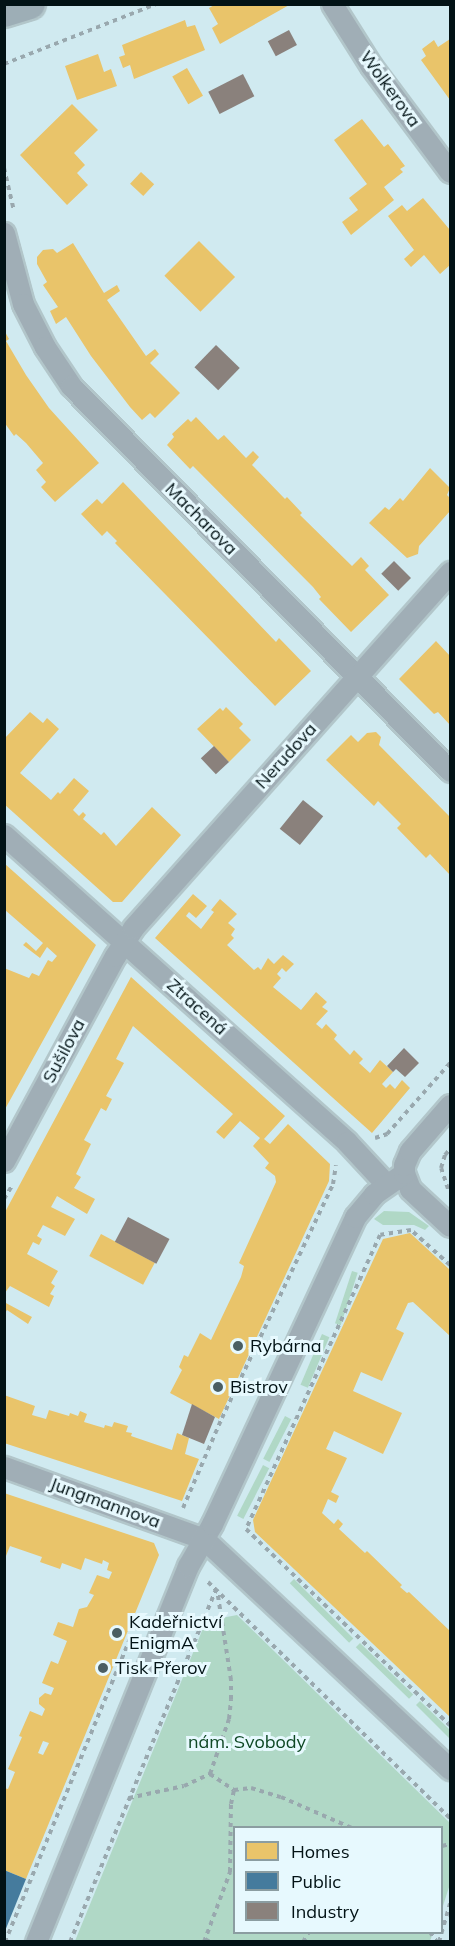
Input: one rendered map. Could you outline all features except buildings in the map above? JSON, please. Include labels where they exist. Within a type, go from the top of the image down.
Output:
[{"type":"main road","points":[[4,12],[30,4]]},
{"type":"street","name":"Wolkerova","points":[[332,4],[371,66],[450,172]]},
{"type":"street","name":"Macharova","points":[[10,227],[23,304],[45,347],[71,386],[450,771]]},
{"type":"street","name":"Nerudova","points":[[124,941],[143,916],[450,572]]},
{"type":"street","name":"Ztracená","points":[[4,834],[346,1142],[386,1184]]},
{"type":"street","name":"Sušilova","points":[[10,1170],[124,941]]},
{"type":"street","points":[[450,1105],[410,1151],[404,1165],[404,1173],[410,1189],[450,1226]]},
{"type":"street","points":[[36,1941],[188,1566],[204,1539],[355,1217],[386,1184],[404,1173]]},
{"type":"street","name":"Jungmannova","points":[[4,1467],[204,1539]]},
{"type":"street","points":[[204,1539],[450,1769]]},
{"type":"path","points":[[4,64],[156,4]]},
{"type":"path","points":[[4,168],[10,227]]},
{"type":"path","points":[[368,1135],[378,1138],[387,1134],[450,1063]]},
{"type":"path","points":[[450,1149],[445,1155],[441,1168],[444,1183],[450,1192]]},
{"type":"path","points":[[182,1512],[222,1418],[333,1184],[336,1166],[332,1157]]},
{"type":"path","points":[[4,1199],[10,1170]]},
{"type":"path","points":[[450,1265],[411,1230],[380,1234],[246,1529],[450,1725]]},
{"type":"path","points":[[200,1575],[217,1588],[450,1818]]},
{"type":"path","points":[[129,1798],[184,1786],[210,1774],[229,1719],[231,1700],[231,1680],[217,1588]]},
{"type":"path","points":[[70,1941],[217,1588]]},
{"type":"path","points":[[5,1941],[130,1638]]},
{"type":"path","points":[[210,1774],[234,1790],[251,1788],[281,1797],[350,1826]]},
{"type":"path","points":[[210,1941],[204,1940],[230,1872],[231,1798],[234,1790]]},
{"type":"path","points":[[443,1926],[450,1904]]},
{"type":"green space","points":[[384,1211],[409,1212],[429,1226],[425,1230],[414,1225],[383,1225],[374,1219]]},
{"type":"green space","points":[[352,1271],[358,1273],[341,1325],[335,1323]]},
{"type":"green space","points":[[322,1334],[329,1337],[308,1388],[301,1385]]},
{"type":"green space","points":[[285,1416],[291,1419],[269,1462],[263,1459]]},
{"type":"green space","points":[[263,1465],[269,1468],[243,1519],[237,1516]]},
{"type":"green space","points":[[294,1579],[353,1638],[349,1643],[290,1583]]},
{"type":"green space","name":"nám. Svobody","points":[[237,1615],[450,1823],[450,1884],[443,1906],[443,1826],[233,1826],[233,1934],[433,1934],[430,1941],[75,1941],[206,1621]]},
{"type":"green space","points":[[360,1643],[413,1694],[409,1699],[356,1647]]},
{"type":"green space","points":[[420,1701],[450,1730],[450,1739],[416,1705]]},
{"type":"place","name":"Rybárna","points":[[238,1346]]},
{"type":"place","name":"Bistrov","points":[[218,1387]]},
{"type":"place","name":"Kadeřnictví EnigmA","points":[[117,1633]]},
{"type":"place","name":"Tisk Přerov","points":[[103,1668]]}]
